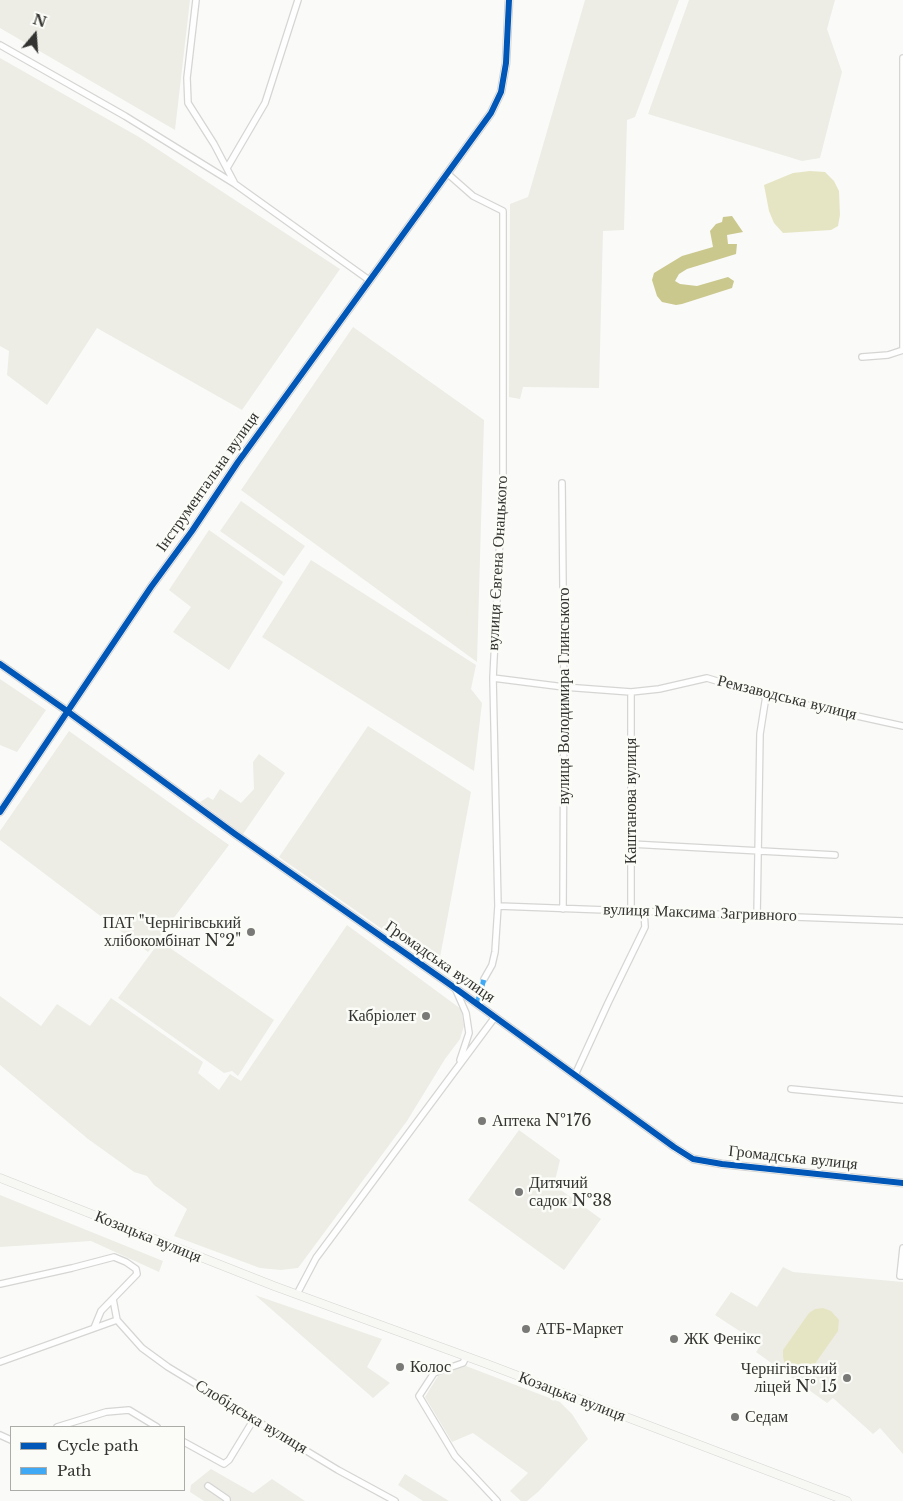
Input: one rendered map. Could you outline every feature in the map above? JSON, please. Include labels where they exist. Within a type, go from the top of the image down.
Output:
[{"type":"main road","name":"Козацька вулиця","points":[[0,1178],[297,1294],[847,1501]]},
{"type":"street","points":[[196,0],[187,78],[188,104],[235,184]]},
{"type":"street","points":[[226,168],[265,103],[298,0]]},
{"type":"street","name":"Інструментальна вулиця","points":[[0,812],[151,587],[192,531],[238,462],[491,113],[501,92],[506,63],[509,0]]},
{"type":"street","points":[[0,45],[125,116],[235,184],[369,280]]},
{"type":"street","points":[[862,356],[888,354],[903,349],[903,58]]},
{"type":"street","name":"вулиця Євгена Онацького","points":[[448,174],[473,196],[503,211],[502,476],[493,678],[498,906],[495,952],[492,965],[484,979]]},
{"type":"street","name":"вулиця Володимира Глинського","points":[[562,483],[564,687],[563,908]]},
{"type":"street","name":"Громадська вулиця","points":[[0,664],[235,834],[455,988],[674,1147],[693,1158],[722,1164],[903,1183]]},
{"type":"street","name":"Ремзаводська вулиця","points":[[493,678],[564,687],[631,692],[707,678],[766,696],[903,726]]},
{"type":"street","name":"Каштанова вулиця","points":[[631,692],[631,911]]},
{"type":"street","points":[[757,916],[760,734],[766,696]]},
{"type":"street","points":[[631,844],[835,855]]},
{"type":"street","name":"вулиця Максима Загривного","points":[[498,906],[903,921]]},
{"type":"street","points":[[575,1075],[646,927],[644,911]]},
{"type":"street","points":[[455,988],[466,1013],[469,1033],[456,1069]]},
{"type":"street","points":[[297,1294],[316,1258],[494,1017]]},
{"type":"street","points":[[791,1089],[903,1100]]},
{"type":"street","points":[[903,1248],[900,1276],[903,1276]]},
{"type":"street","points":[[0,1284],[114,1257],[126,1262],[136,1269],[137,1274],[101,1311],[94,1328]]},
{"type":"street","points":[[0,1362],[117,1320],[113,1299]]},
{"type":"street","name":"Слобідська вулиця","points":[[117,1320],[142,1348],[168,1367],[338,1470],[395,1501]]},
{"type":"street","points":[[466,1357],[463,1363],[434,1373],[420,1396],[455,1456],[497,1501]]},
{"type":"street","points":[[60,1426],[106,1412],[129,1410],[156,1426]]},
{"type":"street","points":[[185,1443],[224,1464],[229,1460],[254,1419]]},
{"type":"street","points":[[208,1486],[227,1499],[227,1501]]},
{"type":"shaded area","points":[[0,0],[190,0],[175,130],[0,28]]},
{"type":"shaded area","points":[[585,0],[679,0],[635,117],[627,120],[624,230],[603,231],[599,388],[523,387],[520,399],[509,397],[510,204],[528,197]]},
{"type":"shaded area","points":[[689,0],[835,0],[827,29],[842,72],[820,158],[802,161],[648,114]]},
{"type":"shaded area","points":[[0,58],[139,137],[340,269],[242,410],[97,328],[47,405],[7,375],[9,351],[0,346]]},
{"type":"shaded area","points":[[732,216],[743,232],[727,235],[728,244],[737,244],[736,254],[687,269],[679,274],[675,281],[680,284],[697,286],[728,277],[734,281],[732,288],[682,304],[676,305],[662,302],[657,296],[652,280],[654,273],[682,256],[713,247],[710,231],[716,224],[722,222],[723,217]]},
{"type":"shaded area","points":[[353,327],[484,420],[477,662],[241,490]]},
{"type":"shaded area","points":[[241,501],[305,546],[284,576],[220,531]]},
{"type":"shaded area","points":[[209,530],[283,582],[229,670],[173,632],[191,607],[169,590]]},
{"type":"shaded area","points":[[311,560],[476,665],[471,689],[482,703],[474,771],[262,637]]},
{"type":"shaded area","points":[[0,679],[46,710],[17,752],[0,745]]},
{"type":"shaded area","points":[[368,726],[471,792],[438,968],[279,857]]},
{"type":"shaded area","points":[[69,731],[229,845],[148,952],[0,840],[0,831]]},
{"type":"shaded area","points":[[259,754],[285,773],[243,834],[200,802],[208,797],[213,800],[220,789],[241,803],[254,789],[253,762]]},
{"type":"shaded area","points":[[347,925],[461,1009],[464,1026],[460,1039],[445,1059],[407,1121],[298,1268],[281,1270],[260,1268],[174,1236],[187,1209],[154,1185],[147,1176],[134,1172],[88,1139],[0,1065],[0,996],[41,1026],[57,1004],[90,1026],[111,998],[203,1062],[198,1073],[219,1090],[230,1074],[241,1081]]},
{"type":"shaded area","points":[[160,941],[274,1020],[238,1076],[232,1071],[224,1073],[118,998]]},
{"type":"shaded area","name":"Дитячий садок №38","points":[[519,1130],[560,1160],[554,1185],[601,1219],[564,1270],[468,1200]]},
{"type":"shaded area","points":[[0,1195],[163,1261],[159,1272],[91,1241],[0,1247]]},
{"type":"shaded area","name":"Чернігівський ліцей № 15","points":[[783,1267],[793,1272],[903,1282],[903,1454],[880,1428],[873,1434],[833,1398],[827,1403],[756,1352],[761,1345],[715,1315],[731,1292],[757,1307]]},
{"type":"shaded area","points":[[255,1295],[382,1339],[367,1367],[390,1383],[373,1398]]},
{"type":"shaded area","points":[[466,1366],[560,1402],[572,1414],[588,1439],[538,1492],[527,1501],[521,1501],[510,1491],[528,1473],[473,1433],[452,1442],[425,1397],[438,1376]]},
{"type":"shaded area","points":[[211,1469],[253,1493],[272,1479],[305,1501],[204,1501],[190,1492],[191,1485]]},
{"type":"shaded area","points":[[405,1474],[449,1501],[423,1501],[398,1485]]},
{"type":"green space","points":[[825,172],[834,181],[839,191],[840,215],[838,226],[831,230],[783,233],[774,223],[769,211],[764,185],[793,173]]},
{"type":"green space","points":[[823,1308],[831,1311],[839,1320],[838,1331],[812,1368],[802,1374],[791,1371],[785,1365],[783,1350],[809,1313],[815,1309]]},
{"type":"marked path","points":[[477,1004],[484,979]]},
{"type":"cycle path","points":[[0,812],[151,587],[192,531],[238,462],[491,113],[501,92],[506,63],[509,0]]},
{"type":"cycle path","points":[[0,664],[235,834],[455,988],[693,1159],[722,1164],[903,1183]]},
{"type":"place","name":"ПАТ \"Чернігівський хлібокомбінат №2\"","points":[[251,932]]},
{"type":"place","name":"Кабріолет","points":[[426,1016]]},
{"type":"place","name":"Аптека №176","points":[[482,1121]]},
{"type":"place","name":"Дитячий садок №38","points":[[519,1192]]},
{"type":"place","name":"АТБ-Маркет","points":[[526,1329]]},
{"type":"place","name":"ЖК Фенікс","points":[[674,1339]]},
{"type":"place","name":"Колос","points":[[400,1367]]},
{"type":"place","name":"Чернігівський ліцей № 15","points":[[847,1378]]},
{"type":"place","name":"Седам","points":[[735,1417]]}]
